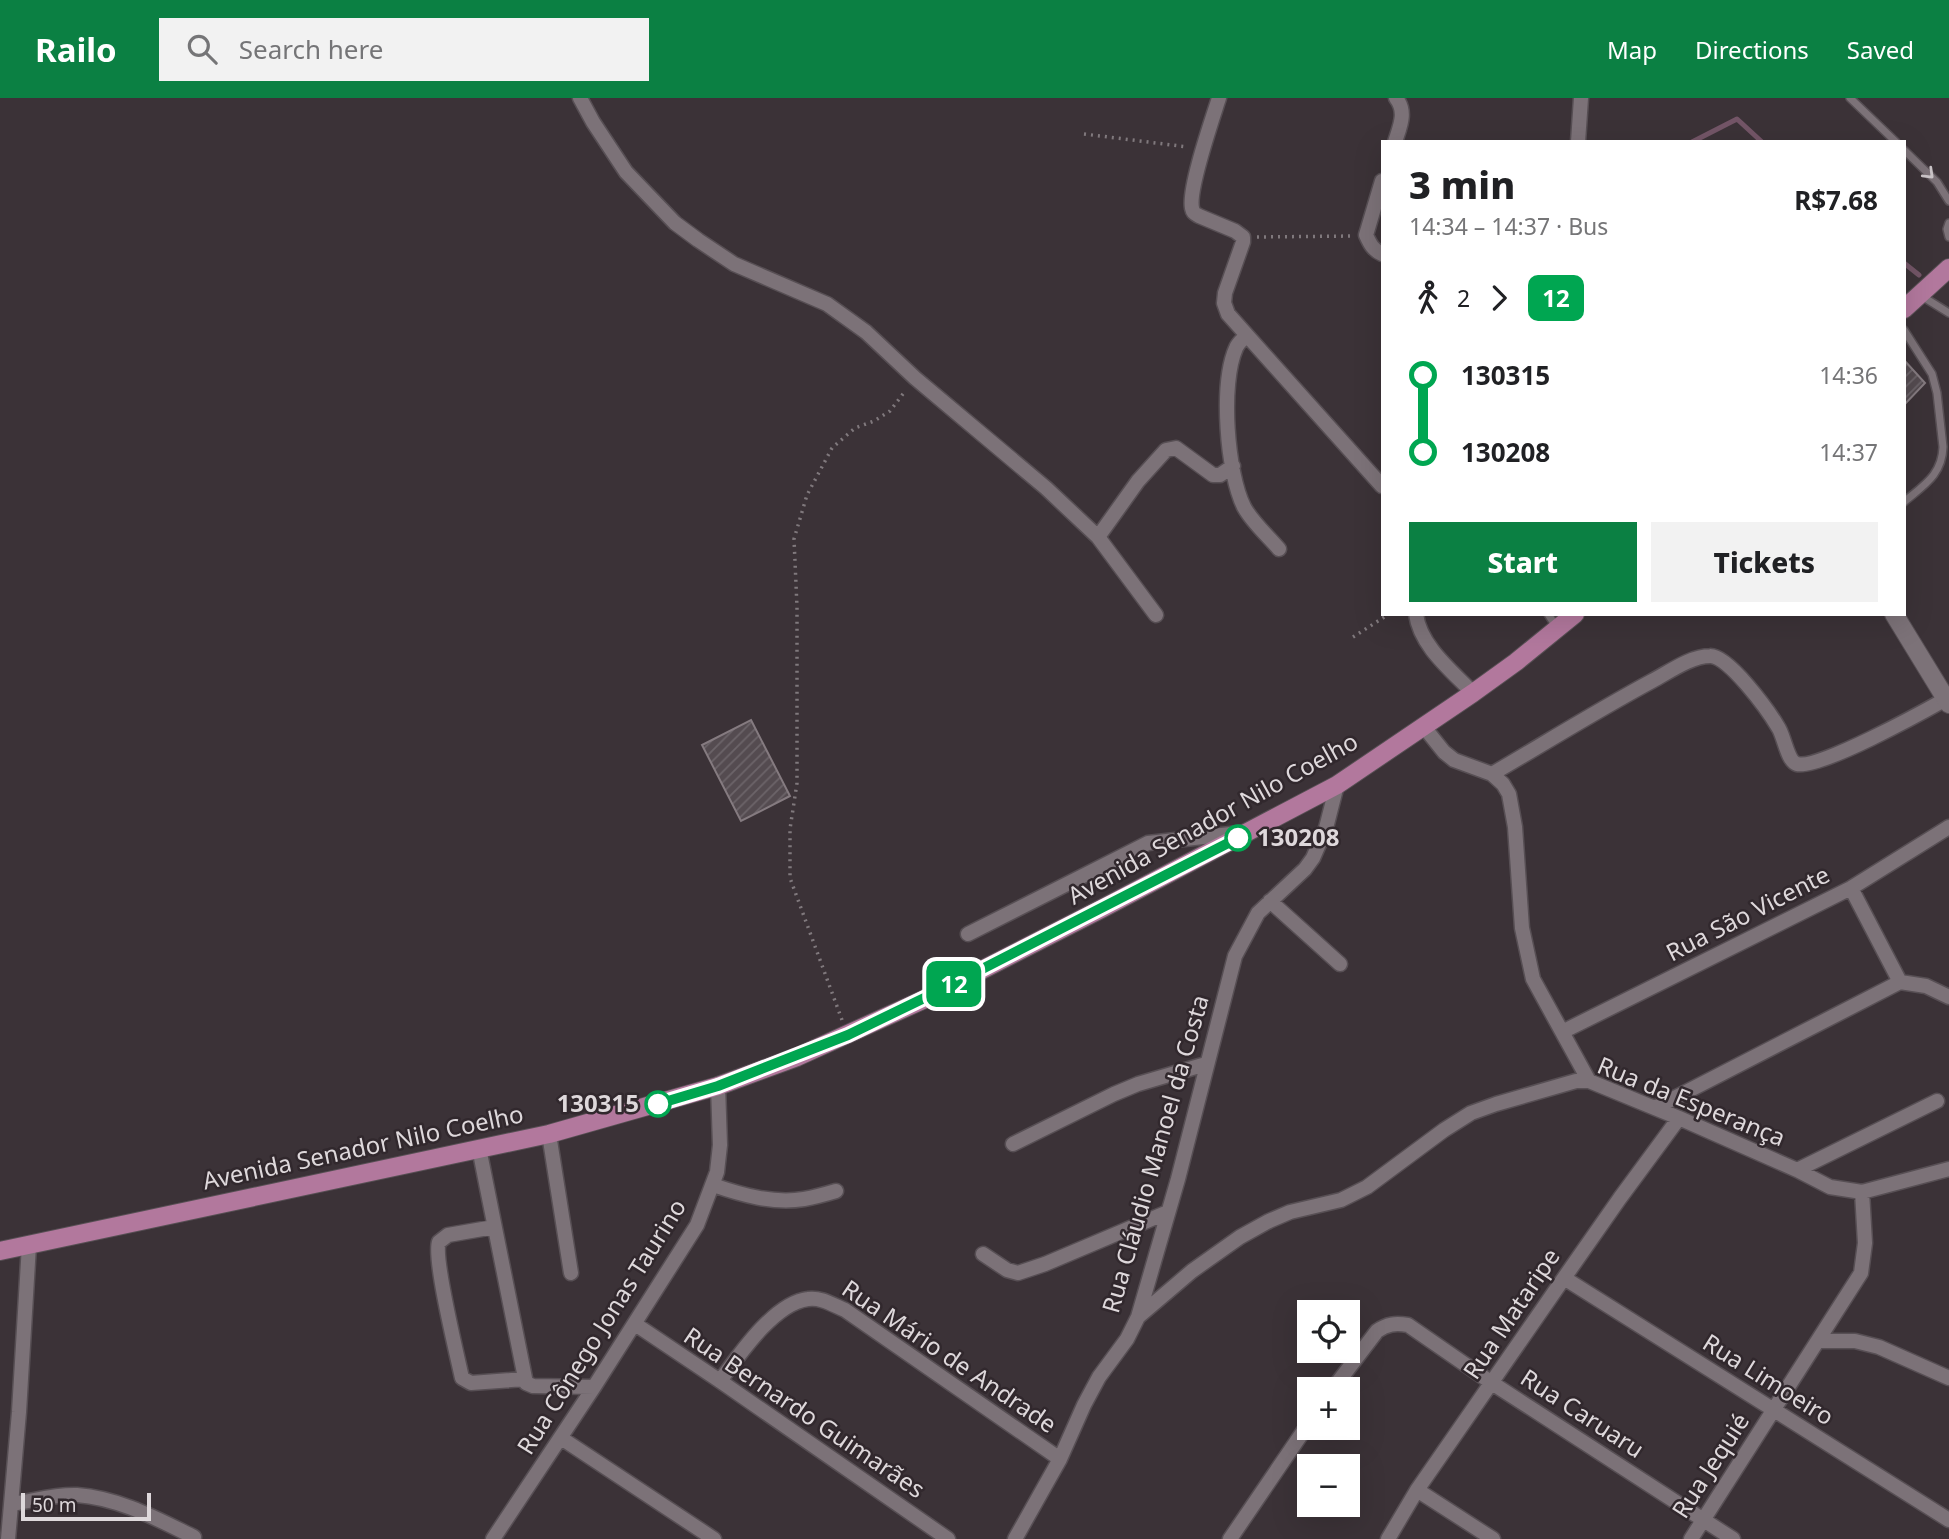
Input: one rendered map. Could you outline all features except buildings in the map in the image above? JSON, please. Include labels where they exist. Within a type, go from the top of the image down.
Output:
[{"type":"main road","points":[[1906,307],[1949,268]]},
{"type":"main road","name":"Avenida Senador Nilo Coelho","points":[[0,1251],[549,1134],[718,1086],[848,1035],[996,962],[1337,785],[1516,662],[1553,621]]},
{"type":"street","points":[[580,98],[626,173],[675,223],[734,264],[827,304],[866,332],[915,378],[1046,488],[1098,537],[1156,615]]},
{"type":"street","points":[[1219,98],[1194,183],[1192,207],[1194,212],[1242,237],[1225,293],[1224,303],[1228,314],[1381,485]]},
{"type":"street","points":[[1396,98],[1404,113],[1396,140]]},
{"type":"street","points":[[1578,140],[1581,98]]},
{"type":"street","points":[[1381,184],[1366,235],[1375,251],[1381,254]]},
{"type":"street","points":[[1246,336],[1237,345],[1228,381],[1226,415],[1233,466],[1245,509],[1279,549]]},
{"type":"street","points":[[1098,537],[1138,481],[1166,450],[1176,448],[1184,452],[1213,475],[1220,475],[1233,466]]},
{"type":"street","points":[[1417,616],[1426,643],[1473,693]]},
{"type":"street","points":[[1492,774],[1622,697],[1693,660],[1708,656],[1717,656],[1732,667],[1779,727],[1792,761],[1797,764],[1813,762],[1888,731],[1947,701],[1895,616]]},
{"type":"street","points":[[1424,727],[1454,760],[1492,774],[1503,784],[1508,794],[1515,827],[1522,928],[1527,955],[1534,979],[1589,1081]]},
{"type":"street","name":"Rua Cláudio Manoel da Costa","points":[[1015,1539],[1060,1459],[1099,1377],[1127,1339],[1138,1317],[1234,956],[1258,912],[1305,869],[1313,858],[1326,828],[1337,785]]},
{"type":"street","name":"Rua São Vicente","points":[[1562,1032],[1851,888],[1949,827]]},
{"type":"street","points":[[968,934],[1148,843],[1249,832]]},
{"type":"street","points":[[1851,888],[1900,982]]},
{"type":"street","points":[[1269,901],[1340,964]]},
{"type":"street","points":[[1655,1108],[1900,982],[1926,986],[1949,997]]},
{"type":"street","points":[[1013,1144],[1138,1084],[1206,1064]]},
{"type":"street","name":"Rua da Esperança","points":[[1138,1317],[1192,1271],[1240,1237],[1269,1221],[1290,1212],[1350,1196],[1472,1113],[1562,1084],[1589,1081],[1679,1118],[1830,1187],[1862,1192],[1949,1169]]},
{"type":"street","name":"Rua Cônego Jonas Taurino","points":[[493,1539],[635,1324],[696,1224],[717,1172],[720,1145],[718,1086]]},
{"type":"street","points":[[1797,1170],[1937,1101]]},
{"type":"street","name":"Rua Mataripe","points":[[1388,1539],[1417,1490],[1679,1118]]},
{"type":"street","points":[[549,1134],[571,1273]]},
{"type":"street","points":[[479,1148],[526,1383],[533,1386],[594,1387]]},
{"type":"street","points":[[713,1185],[740,1194],[777,1200],[803,1199],[836,1191]]},
{"type":"street","name":"Rua Jequié","points":[[1691,1539],[1861,1273],[1865,1243],[1862,1192]]},
{"type":"street","points":[[983,1254],[1007,1270],[1018,1273],[1168,1212]]},
{"type":"street","points":[[494,1227],[448,1235],[439,1241],[437,1251],[443,1288],[461,1374],[465,1381],[471,1383],[525,1379]]},
{"type":"street","points":[[8,1539],[29,1245]]},
{"type":"street","name":"Rua Limoeiro","points":[[1564,1278],[1949,1520]]},
{"type":"street","name":"Rua Mário de Andrade","points":[[720,1381],[744,1348],[773,1317],[807,1298],[824,1300],[845,1310],[1060,1459]]},
{"type":"street","name":"Rua Bernardo Guimarães","points":[[635,1324],[948,1539]]},
{"type":"street","name":"Rua Caruaru","points":[[1342,1377],[1377,1331],[1386,1325],[1408,1325],[1492,1383],[1733,1539]]},
{"type":"street","points":[[1819,1340],[1855,1340],[1949,1378]]},
{"type":"street","points":[[561,1438],[714,1539]]},
{"type":"street","points":[[1230,1539],[1297,1440]]},
{"type":"street","points":[[1417,1490],[1493,1539]]},
{"type":"street","points":[[12,1504],[63,1495],[93,1497],[145,1513],[194,1537]]},
{"type":"lane","points":[[1850,98],[1894,140]]},
{"type":"lane","points":[[1906,152],[1937,182],[1949,201]]},
{"type":"lane","points":[[1949,223],[1949,237]]},
{"type":"lane","points":[[1919,295],[1949,313]]},
{"type":"lane","points":[[1906,333],[1932,374],[1944,447],[1936,474],[1906,500]]},
{"type":"path","points":[[1084,134],[1204,149]]},
{"type":"path","points":[[1242,237],[1366,235]]},
{"type":"path","points":[[848,1035],[790,878],[790,829],[797,783],[794,539],[807,495],[832,448],[855,428],[891,411],[915,378]]},
{"type":"path","points":[[1353,637],[1386,616]]},
{"type":"waterway","points":[[1696,140],[1737,119],[1760,140]]},
{"type":"waterway","points":[[1906,265],[1919,275]]},
{"type":"bus line","name":"12","points":[[658,1104],[718,1086],[848,1035],[1238,838]]},
{"type":"place","name":"130208","points":[[1238,838]]},
{"type":"place","name":"130315","points":[[658,1104]]}]
